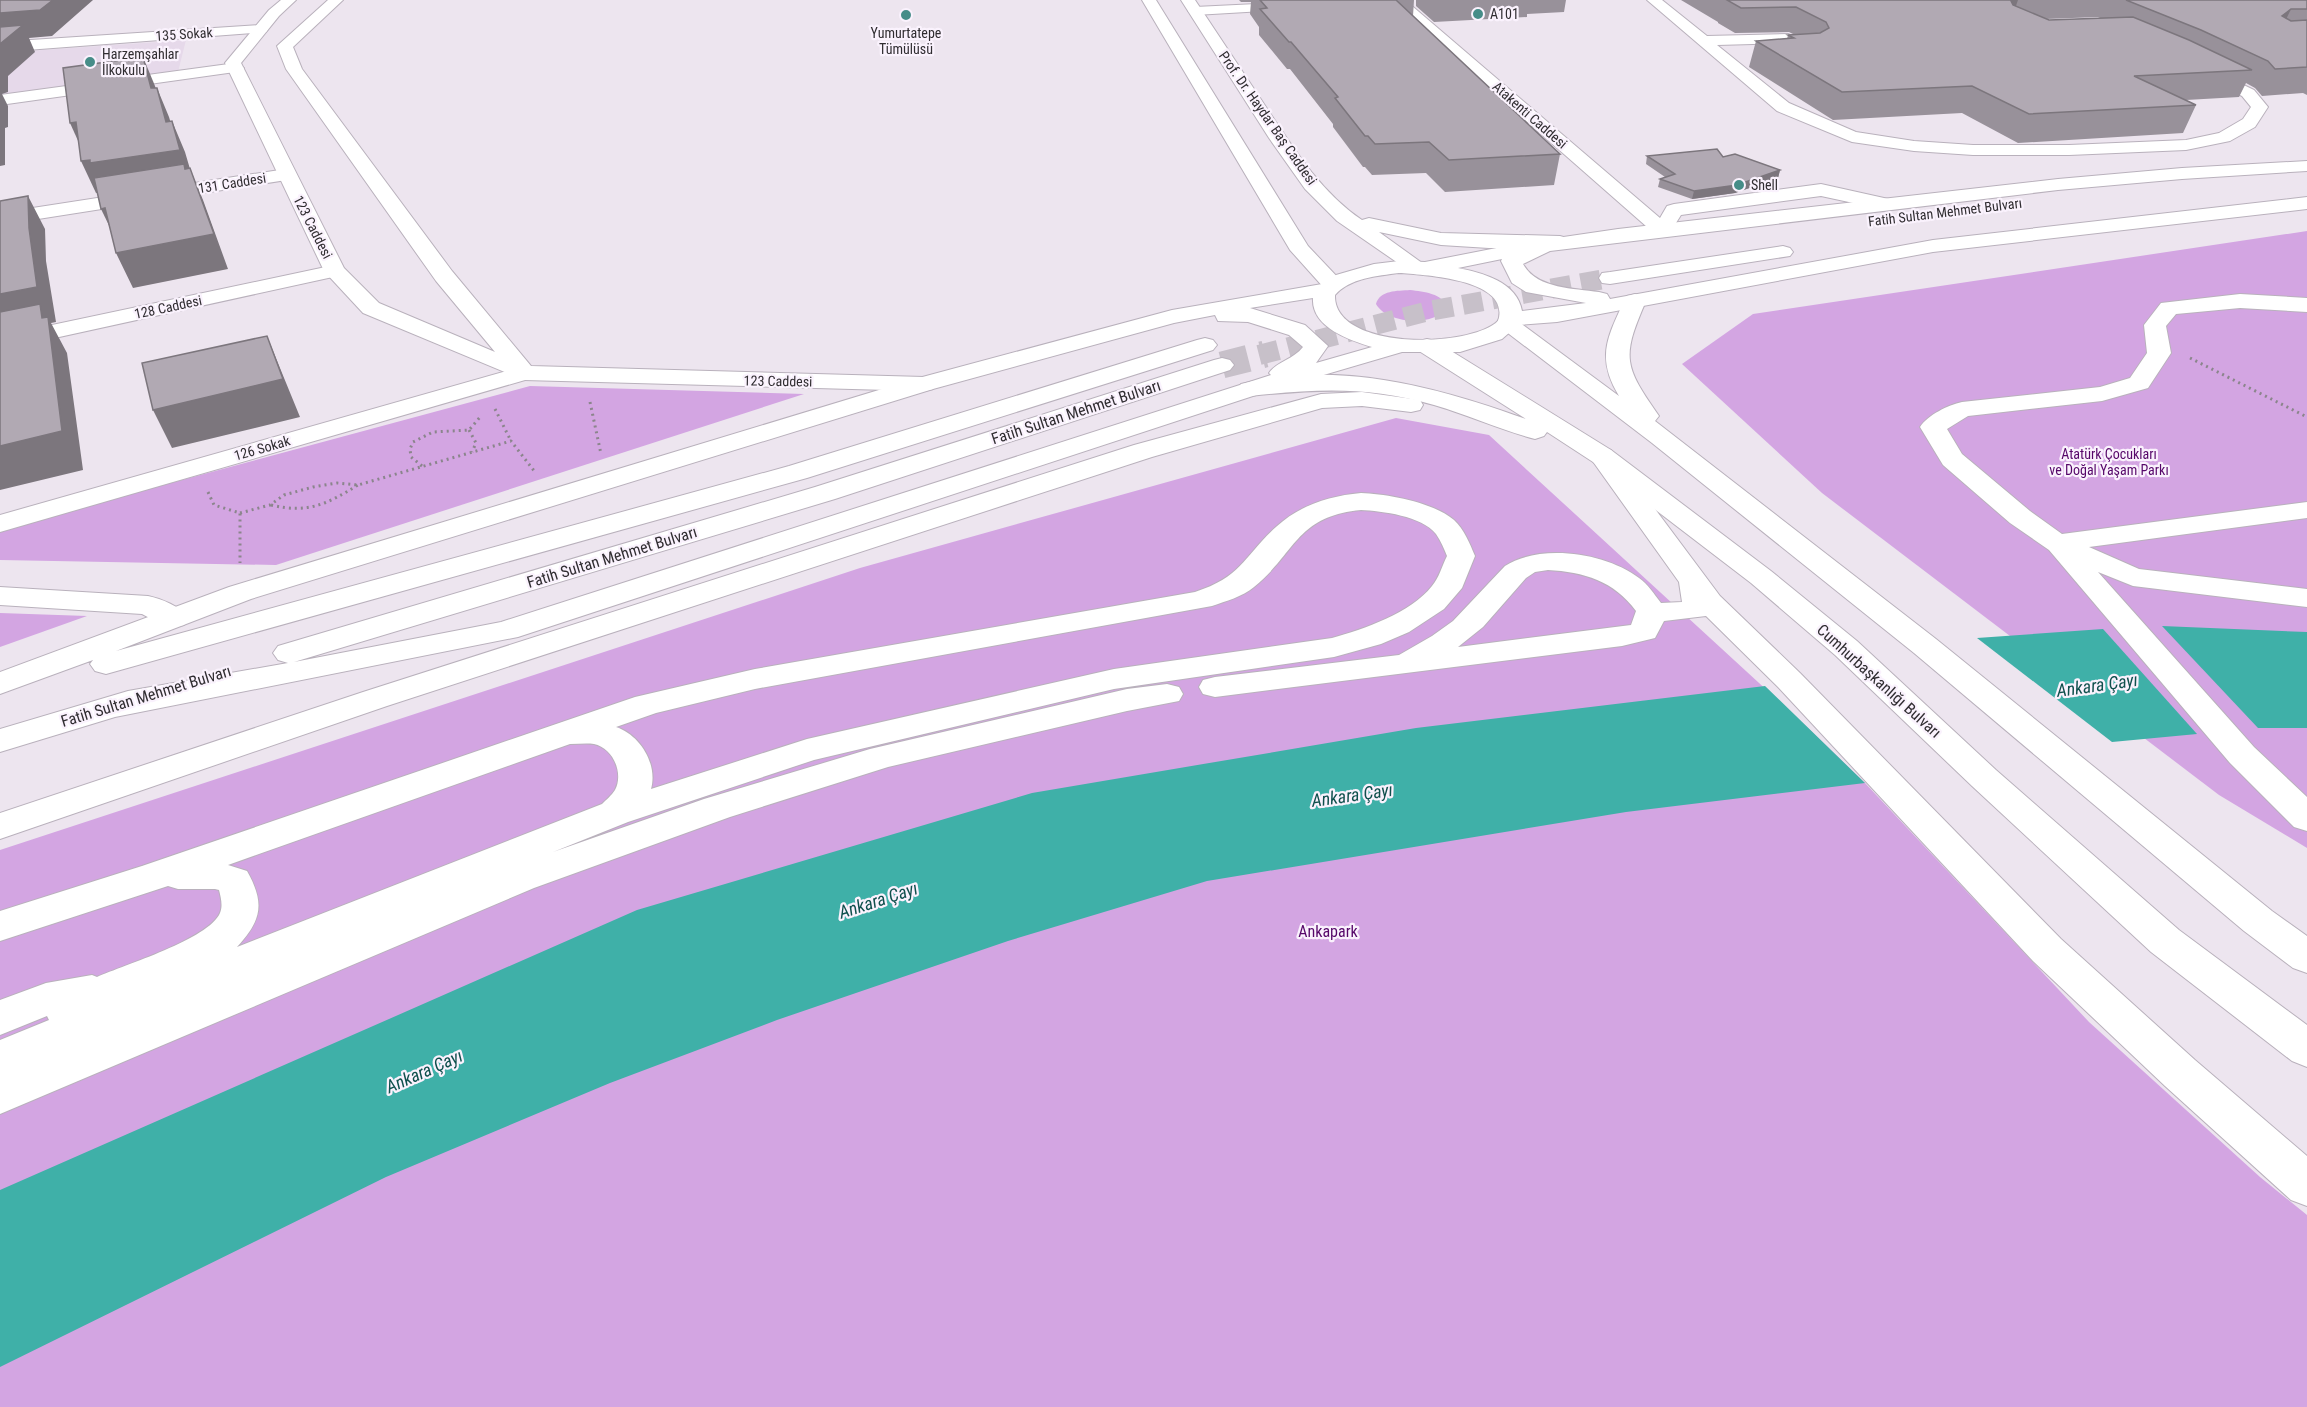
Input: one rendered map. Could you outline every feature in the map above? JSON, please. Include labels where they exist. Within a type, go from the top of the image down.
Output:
[{"type":"main road","points":[[0,100],[236,68],[233,63],[274,13],[289,0]]},
{"type":"main road","points":[[336,0],[285,46],[294,69],[444,276],[524,373]]},
{"type":"main road","points":[[1149,0],[1300,250],[1331,287]]},
{"type":"main road","points":[[1391,1],[1416,0]]},
{"type":"main road","points":[[1654,0],[1783,107],[1852,137],[1914,146],[1973,150],[2069,150],[2186,145],[2224,137],[2249,123],[2260,107],[2248,93],[2184,61]]},
{"type":"main road","name":"Atakenti Caddesi","points":[[1391,1],[1662,230]]},
{"type":"main road","points":[[1191,5],[1313,5]]},
{"type":"main road","name":"Prof. Dr. Haydar Baş Caddesi","points":[[1191,5],[1278,138],[1312,185],[1344,217],[1423,268]]},
{"type":"main road","name":"135 Sokak","points":[[0,47],[261,29]]},
{"type":"main road","points":[[1704,41],[1788,38],[1812,52],[1721,56]]},
{"type":"main road","name":"123 Caddesi","points":[[236,68],[286,175],[335,271],[371,308],[524,373],[924,384]]},
{"type":"main road","points":[[1423,268],[1477,280],[1496,289],[1508,300],[1512,313],[1509,321],[1492,335],[1468,344],[1415,346],[1374,340],[1350,331],[1333,320],[1324,307],[1324,295],[1331,287],[1349,275],[1372,269],[1423,268],[1496,252],[1560,242],[2075,182],[2307,166]]},
{"type":"main road","name":"Fatih Sultan Mehmet Bulvarı","points":[[1680,247],[1881,219],[2307,173]]},
{"type":"main road","name":"131 Caddesi","points":[[0,219],[286,175]]},
{"type":"main road","name":"Fatih Sultan Mehmet Bulvarı","points":[[1861,240],[2139,205],[2307,193]]},
{"type":"main road","points":[[1509,321],[1557,315],[1933,246],[2307,203]]},
{"type":"main road","points":[[1344,217],[1403,233],[1441,239],[1489,243],[1560,242]]},
{"type":"main road","points":[[1560,242],[1512,261],[1520,278],[1534,287],[1570,296],[1635,301]]},
{"type":"main road","points":[[1610,278],[1804,248]]},
{"type":"main road","name":"128 Caddesi","points":[[0,343],[335,271]]},
{"type":"main road","points":[[0,684],[240,593],[924,384],[1172,317],[1331,287]]},
{"type":"main road","points":[[1635,301],[1620,333],[1615,357],[1622,382],[1661,438]]},
{"type":"main road","points":[[2307,305],[2240,301],[2169,308],[2155,325],[2159,353],[2139,383],[2102,394],[1962,409],[1933,427],[1952,459],[2020,517],[2056,543],[2133,577],[2307,598]]},
{"type":"main road","points":[[1172,317],[1249,315],[1297,330],[1316,346],[1304,362],[1250,389]]},
{"type":"main road","points":[[1509,321],[1925,646],[2258,921],[2307,957]]},
{"type":"main road","points":[[107,708],[507,630],[1250,389],[1415,346]]},
{"type":"main road","name":"Cumhurbaşkanlığı Bulvarı","points":[[1415,346],[1600,455],[1761,577],[1846,648],[1984,778],[2165,941],[2307,1049]]},
{"type":"main road","name":"Fatih Sultan Mehmet Bulvarı","points":[[0,693],[1213,355],[825,493],[0,741]]},
{"type":"main road","name":"126 Sokak","points":[[0,524],[524,373]]},
{"type":"main road","points":[[1250,389],[1340,382],[1386,386],[1430,396],[1495,416],[1600,455],[1709,602],[1789,680],[2047,951],[2307,1185]]},
{"type":"main road","points":[[0,826],[375,699],[1143,451],[1322,401],[1362,399],[1411,405]]},
{"type":"main road","points":[[0,926],[155,876],[646,705],[755,679],[1201,600],[1224,592],[1244,580],[1287,531],[1334,503],[1365,501],[1400,506],[1437,520],[1452,533],[1461,556],[1447,588],[1433,603],[1398,625],[1371,637],[1334,647],[1114,679],[989,706],[807,750],[615,813],[0,1058]]},
{"type":"main road","points":[[2056,543],[2307,510]]},
{"type":"main road","points":[[2056,543],[2242,755],[2307,818]]},
{"type":"main road","points":[[1405,664],[1444,643],[1465,628],[1489,603],[1507,579],[1527,564],[1560,561],[1590,566],[1614,575],[1631,585],[1651,610],[1668,612],[1698,609],[1694,581]]},
{"type":"main road","points":[[0,596],[148,605],[173,618]]},
{"type":"main road","points":[[0,1095],[521,878],[717,808],[882,757],[1127,700],[1288,677],[1622,637],[1644,631],[1651,610]]},
{"type":"main road","points":[[567,732],[601,734],[617,742],[633,757],[636,773],[632,791],[615,813]]},
{"type":"main road","points":[[0,1041],[50,1022],[111,988],[205,948],[232,928],[241,910],[242,894],[234,881],[217,875],[155,876]]},
{"type":"main road","points":[[0,1018],[46,999],[111,988]]},
{"type":"path","points":[[2158,342],[2307,417]]},
{"type":"path","points":[[585,376],[607,481]]},
{"type":"path","points":[[492,404],[512,441],[553,497]]},
{"type":"path","points":[[422,466],[411,457],[410,449],[413,442],[434,432],[469,430],[484,413]]},
{"type":"path","points":[[469,430],[476,443],[472,452]]},
{"type":"path","points":[[270,505],[292,511],[326,505],[358,485],[512,441]]},
{"type":"path","points":[[198,466],[214,505],[240,513],[270,505],[284,495],[313,487],[337,483],[358,485]]},
{"type":"path","points":[[240,513],[240,593]]},
{"type":"shaded area","name":"Harzemşahlar İlkokulu","points":[[186,40],[178,72],[0,96],[0,53]]},
{"type":"green space","name":"Atatürk Çocukları ve Doğal Yaşam Parkı","points":[[2307,231],[2307,848],[2219,795],[1822,493],[1682,364],[1753,314]]},
{"type":"green space","points":[[1410,290],[1437,296],[1442,299],[1447,308],[1432,318],[1411,321],[1390,316],[1376,304],[1378,299],[1385,294]]},
{"type":"green space","points":[[530,386],[804,394],[276,565],[0,560],[0,529]]},
{"type":"green space","name":"Ankapark","points":[[1396,418],[1489,435],[1865,783],[2089,1022],[2260,1177],[2307,1215],[2307,1407],[0,1407],[0,850],[860,568]]},
{"type":"green space","points":[[0,613],[87,616],[0,647]]},
{"type":"water","points":[[2162,626],[2307,632],[2307,728],[2258,728]]},
{"type":"water","name":"Ankara Çayı","points":[[2103,629],[2197,734],[2112,742],[1977,638]]},
{"type":"water","name":"Ankara Çayı","points":[[1765,686],[1865,783],[1626,812],[1207,881],[1008,941],[777,1020],[610,1083],[386,1177],[0,1367],[0,1190],[637,910],[1032,793],[1416,728]]},
{"type":"building","points":[[0,0],[53,0],[40,10],[0,13]]},
{"type":"building","points":[[1260,0],[1396,0],[1560,154],[1449,160],[1429,142],[1375,144],[1368,136],[1365,136],[1335,98],[1338,97],[1260,9],[1267,8]]},
{"type":"building","points":[[1727,0],[2012,0],[2013,5],[2049,20],[2133,17],[2252,70],[2134,76],[2196,105],[2029,114],[1972,86],[1842,92],[1756,41],[1794,38],[1788,35],[1820,33],[1829,28],[1826,22],[1796,7],[1741,8]]},
{"type":"building","points":[[2126,0],[2307,0],[2307,9],[2291,9],[2282,16],[2291,21],[2307,20],[2307,67],[2275,69],[2268,61],[2201,30]]},
{"type":"building","points":[[23,25],[0,44],[0,27]]},
{"type":"building","points":[[143,57],[151,88],[157,88],[166,122],[172,121],[180,150],[90,163],[90,160],[81,161],[76,122],[70,123],[63,68]]},
{"type":"building","points":[[1717,149],[1723,157],[1735,154],[1780,170],[1737,185],[1694,191],[1660,179],[1675,174],[1647,156]]},
{"type":"building","points":[[184,164],[185,169],[190,168],[214,234],[116,253],[105,208],[101,209],[94,178]]},
{"type":"building","points":[[28,196],[29,228],[37,287],[0,294],[0,201]]},
{"type":"building","points":[[40,304],[42,318],[48,317],[62,431],[0,446],[0,312]]},
{"type":"building","points":[[267,336],[283,379],[153,410],[142,363]]},
{"type":"tunnel","points":[[1259,355],[1429,311],[1610,278]]},
{"type":"tunnel","points":[[1222,365],[1265,354]]},
{"type":"place","name":"A101","points":[[1478,14]]},
{"type":"place","name":"Yumurtatepe Tümülüsü","points":[[906,15]]},
{"type":"place","name":"Harzemşahlar İlkokulu","points":[[90,62]]},
{"type":"place","name":"Shell","points":[[1739,185]]}]
